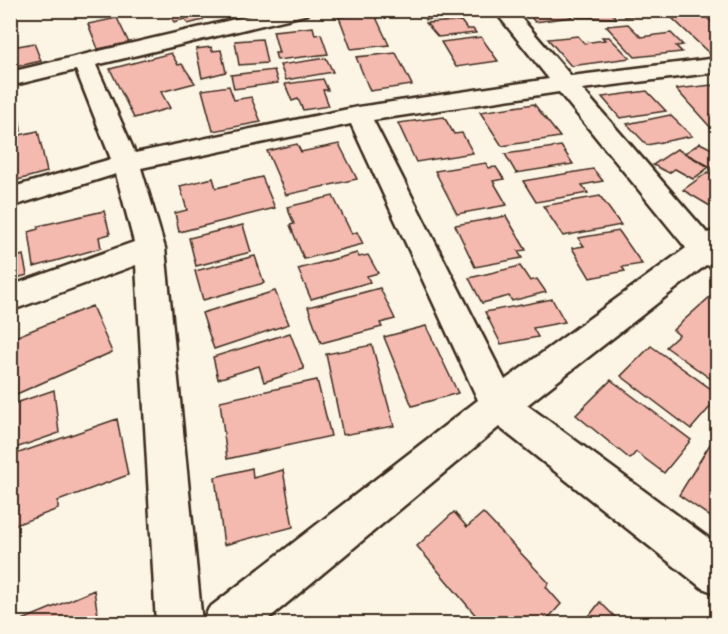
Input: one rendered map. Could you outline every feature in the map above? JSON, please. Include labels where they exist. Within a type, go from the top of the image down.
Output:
[{"type":"street","points":[[10,79],[301,10]]},
{"type":"street","points":[[225,624],[499,405],[713,249],[562,83],[502,10]]},
{"type":"street","points":[[84,62],[126,163],[150,248],[179,624]]},
{"type":"street","points":[[10,198],[126,163],[358,114],[562,83],[717,65]]},
{"type":"street","points":[[358,114],[499,405],[717,572]]},
{"type":"street","points":[[10,299],[150,248]]},
{"type":"building","points":[[166,10],[195,10],[203,20],[188,24],[185,19],[174,22]]},
{"type":"building","points":[[417,10],[460,10],[463,15],[426,20],[423,13],[418,14]]},
{"type":"building","points":[[525,10],[565,10],[572,17],[535,22]]},
{"type":"building","points":[[572,10],[609,10],[616,18],[578,17]]},
{"type":"building","points":[[618,10],[657,10],[660,13],[625,17]]},
{"type":"building","points":[[374,13],[389,45],[351,49],[339,17]]},
{"type":"building","points":[[702,14],[718,27],[718,53],[710,54],[671,17]]},
{"type":"building","points":[[117,18],[129,43],[98,49],[88,24]]},
{"type":"building","points":[[461,21],[467,29],[473,29],[476,33],[438,37],[426,23]]},
{"type":"building","points":[[628,24],[641,37],[671,33],[683,45],[676,46],[682,52],[635,57],[606,26]]},
{"type":"building","points":[[313,27],[315,35],[321,34],[328,54],[277,60],[275,53],[279,53],[273,31]]},
{"type":"building","points":[[578,36],[584,43],[605,40],[602,37],[609,37],[630,58],[571,66],[548,39]]},
{"type":"building","points":[[481,37],[498,61],[456,67],[441,42]]},
{"type":"building","points":[[262,39],[267,63],[239,65],[235,41]]},
{"type":"building","points":[[34,43],[41,61],[10,68],[13,47]]},
{"type":"building","points":[[211,47],[212,51],[221,50],[226,72],[202,78],[196,49]]},
{"type":"building","points":[[171,53],[178,65],[182,64],[195,83],[161,92],[170,108],[134,118],[110,69]]},
{"type":"building","points":[[396,53],[412,85],[370,91],[356,57]]},
{"type":"building","points":[[326,58],[333,72],[286,80],[280,65]]},
{"type":"building","points":[[274,70],[278,83],[234,89],[231,75]]},
{"type":"building","points":[[323,79],[328,90],[323,90],[329,106],[303,110],[298,99],[292,101],[285,84]]},
{"type":"building","points":[[712,85],[718,90],[718,127],[711,128],[676,89]]},
{"type":"building","points":[[229,86],[234,100],[251,97],[261,122],[213,131],[202,90]]},
{"type":"building","points":[[16,90],[21,131],[10,133],[10,92]]},
{"type":"building","points":[[647,91],[666,111],[620,118],[602,97]]},
{"type":"building","points":[[534,104],[560,137],[502,146],[480,112]]},
{"type":"building","points":[[670,115],[692,136],[647,145],[627,124]]},
{"type":"building","points":[[444,117],[454,134],[462,133],[473,153],[416,162],[398,123]]},
{"type":"building","points":[[38,131],[47,172],[10,182],[10,137]]},
{"type":"building","points":[[700,143],[718,152],[718,171],[685,153]]},
{"type":"building","points":[[297,144],[301,152],[339,144],[357,179],[286,195],[267,151]]},
{"type":"building","points":[[561,146],[573,164],[516,173],[505,154]]},
{"type":"building","points":[[677,149],[709,167],[693,179],[675,169],[669,173],[653,165]]},
{"type":"building","points":[[486,163],[488,168],[496,167],[504,179],[493,181],[507,205],[457,214],[435,171]]},
{"type":"building","points":[[593,169],[603,181],[582,185],[588,193],[536,202],[523,181]]},
{"type":"building","points":[[708,172],[718,178],[718,200],[710,206],[683,190]]},
{"type":"building","points":[[262,177],[275,208],[179,232],[175,213],[187,210],[180,186],[213,178],[216,188]]},
{"type":"building","points":[[333,196],[352,234],[357,232],[363,244],[304,259],[290,225],[294,224],[287,207]]},
{"type":"building","points":[[600,196],[621,225],[563,236],[543,206]]},
{"type":"building","points":[[104,211],[110,234],[99,237],[101,248],[34,267],[29,232],[38,229],[38,226]]},
{"type":"building","points":[[506,216],[526,250],[518,251],[522,258],[475,267],[455,225]]},
{"type":"building","points":[[243,225],[251,252],[196,266],[189,238]]},
{"type":"building","points":[[619,231],[642,264],[622,267],[625,271],[590,278],[572,248],[584,246],[578,238]]},
{"type":"building","points":[[357,253],[359,257],[368,255],[378,273],[367,276],[370,282],[311,299],[298,269]]},
{"type":"building","points":[[23,255],[27,275],[10,280],[10,259]]},
{"type":"building","points":[[255,256],[264,283],[203,300],[195,271]]},
{"type":"building","points":[[520,266],[530,281],[537,279],[546,292],[512,301],[509,296],[482,303],[469,278]]},
{"type":"building","points":[[380,288],[395,319],[380,323],[382,327],[321,343],[308,307]]},
{"type":"building","points":[[275,291],[289,324],[214,349],[202,313]]},
{"type":"building","points":[[712,295],[718,299],[718,384],[666,347],[679,335],[673,330]]},
{"type":"building","points":[[552,299],[565,322],[533,328],[538,337],[501,344],[485,312]]},
{"type":"building","points":[[92,306],[112,352],[12,396],[10,339]]},
{"type":"building","points":[[426,326],[458,393],[412,406],[384,337]]},
{"type":"building","points":[[290,333],[304,369],[264,382],[259,366],[218,379],[213,357]]},
{"type":"building","points":[[372,345],[394,426],[343,435],[326,354]]},
{"type":"building","points":[[651,346],[718,394],[718,398],[691,429],[621,376]]},
{"type":"building","points":[[317,380],[331,436],[227,459],[220,401]]},
{"type":"building","points":[[611,380],[691,440],[664,473],[636,452],[630,459],[576,415]]},
{"type":"building","points":[[54,390],[59,433],[10,450],[10,405]]},
{"type":"building","points":[[117,419],[128,475],[58,501],[58,509],[10,527],[10,456]]},
{"type":"building","points":[[718,431],[718,522],[679,495]]},
{"type":"building","points":[[252,468],[253,478],[283,470],[293,527],[224,545],[215,477]]},
{"type":"building","points":[[454,512],[467,527],[483,513],[549,583],[546,587],[561,604],[543,624],[483,624],[417,546]]},
{"type":"building","points":[[94,590],[99,624],[13,624]]},
{"type":"building","points":[[600,602],[622,624],[583,624]]}]
